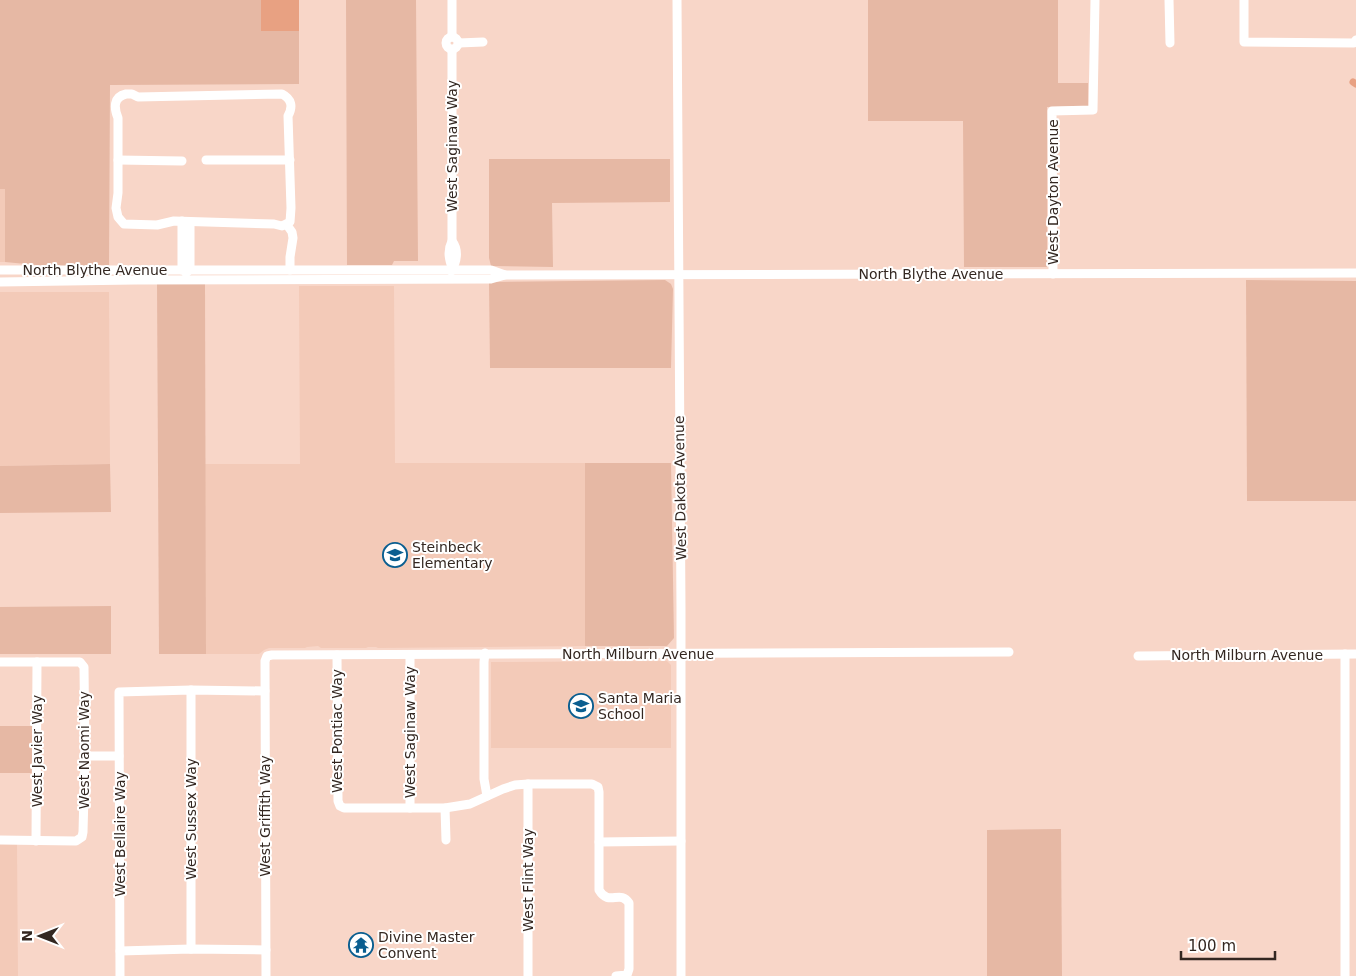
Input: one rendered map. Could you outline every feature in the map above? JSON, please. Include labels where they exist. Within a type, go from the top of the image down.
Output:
[{"type":"street","name":"West Saginaw Way","points":[[452,0],[454,43],[452,241],[449,247],[449,259],[453,270]]},
{"type":"street","name":"West Dakota Avenue","points":[[676,0],[681,600],[681,976]]},
{"type":"street","name":"West Dayton Avenue","points":[[1053,274],[1052,111],[1094,110],[1094,0]]},
{"type":"street","points":[[1169,0],[1170,43]]},
{"type":"street","points":[[1244,0],[1244,42],[1354,43],[1356,40]]},
{"type":"street","points":[[454,43],[483,42]]},
{"type":"street","points":[[132,94],[138,97],[282,94],[290,99],[291,105],[288,116],[291,220],[287,225],[282,226],[274,224],[174,221],[157,225],[128,225],[121,222],[116,208],[118,160],[118,118],[115,104],[122,95],[132,94]]},
{"type":"street","points":[[118,160],[182,161]]},
{"type":"street","points":[[206,160],[290,160]]},
{"type":"street","points":[[186,222],[186,270]]},
{"type":"street","points":[[287,225],[292,232],[293,238],[290,270]]},
{"type":"street","name":"North Blythe Avenue","points":[[0,270],[290,270],[312,275],[394,279],[491,279],[505,275],[1356,273]]},
{"type":"street","name":"North Blythe Avenue","points":[[134,280],[144,276],[182,276],[186,273],[186,270]]},
{"type":"street","name":"North Blythe Avenue","points":[[0,282],[134,280],[453,270],[491,270],[505,275]]},
{"type":"street","name":"North Blythe Avenue","points":[[394,279],[400,276],[446,276],[453,270]]},
{"type":"street","name":"North Milburn Avenue","points":[[267,656],[1009,652]]},
{"type":"street","points":[[485,654],[484,778],[488,796]]},
{"type":"street","points":[[1345,654],[1345,976]]},
{"type":"street","name":"North Milburn Avenue","points":[[1138,656],[1356,654]]},
{"type":"street","name":"West Pontiac Way","points":[[337,655],[338,801],[340,806],[344,808],[410,808]]},
{"type":"street","name":"West Saginaw Way","points":[[410,655],[410,808]]},
{"type":"street","name":"West Griffith Way","points":[[266,976],[265,661],[267,656]]},
{"type":"street","points":[[0,662],[37,662]]},
{"type":"street","name":"West Naomi Way","points":[[36,841],[76,841],[82,837],[85,756],[84,667],[80,662],[37,662]]},
{"type":"street","name":"West Javier Way","points":[[36,841],[37,662]]},
{"type":"street","points":[[192,690],[265,691]]},
{"type":"street","name":"West Bellaire Way","points":[[120,976],[119,692],[192,690]]},
{"type":"street","name":"West Sussex Way","points":[[191,948],[192,690]]},
{"type":"street","points":[[85,756],[119,756]]},
{"type":"street","name":"West Flint Way","points":[[528,784],[528,976]]},
{"type":"street","points":[[410,808],[445,808],[470,804],[515,785],[592,784],[598,787],[600,890],[603,896],[623,898],[628,903],[630,969],[627,975],[616,976]]},
{"type":"street","points":[[445,808],[446,840]]},
{"type":"street","points":[[0,840],[36,841]]},
{"type":"street","points":[[599,842],[681,841]]},
{"type":"street","points":[[120,951],[191,948],[266,950]]},
{"type":"shaded area","points":[[0,0],[261,0],[261,31],[299,31],[299,84],[110,85],[109,265],[57,267],[5,262],[5,189],[0,189]]},
{"type":"shaded area","points":[[261,0],[299,0],[299,31],[261,31]]},
{"type":"shaded area","points":[[346,0],[416,0],[418,261],[394,261],[392,265],[347,265]]},
{"type":"shaded area","points":[[868,0],[1058,0],[1058,83],[1088,83],[1088,106],[1047,107],[1047,267],[964,267],[963,121],[868,121]]},
{"type":"shaded area","points":[[489,159],[670,159],[670,202],[552,203],[553,267],[491,266],[489,258]]},
{"type":"shaded area","points":[[0,189],[5,189],[5,262],[0,262]]},
{"type":"shaded area","points":[[665,280],[671,284],[673,289],[671,368],[490,368],[489,282]]},
{"type":"shaded area","points":[[1246,280],[1356,281],[1356,501],[1247,501]]},
{"type":"shaded area","points":[[157,283],[205,283],[206,654],[159,654]]},
{"type":"shaded area","name":"Steinbeck Elementary","points":[[299,286],[394,286],[395,463],[585,463],[585,646],[321,648],[318,646],[269,648],[259,654],[206,654],[205,464],[300,464]]},
{"type":"shaded area","points":[[0,292],[109,292],[110,464],[0,466]]},
{"type":"shaded area","points":[[585,463],[671,463],[674,638],[667,646],[585,646]]},
{"type":"shaded area","points":[[110,464],[111,512],[0,513],[0,466]]},
{"type":"shaded area","points":[[111,606],[111,654],[0,654],[0,607]]},
{"type":"shaded area","name":"Santa Maria School","points":[[667,661],[671,665],[671,748],[491,748],[491,662]]},
{"type":"shaded area","points":[[0,726],[35,726],[36,773],[0,773]]},
{"type":"shaded area","points":[[1061,829],[1062,976],[987,976],[987,830]]},
{"type":"shaded area","points":[[0,844],[17,844],[18,976],[0,976]]},
{"type":"place","name":"Steinbeck Elementary","points":[[395,555]]},
{"type":"place","name":"Santa Maria School","points":[[581,706]]},
{"type":"place","name":"Divine Master Convent","points":[[361,945]]}]
